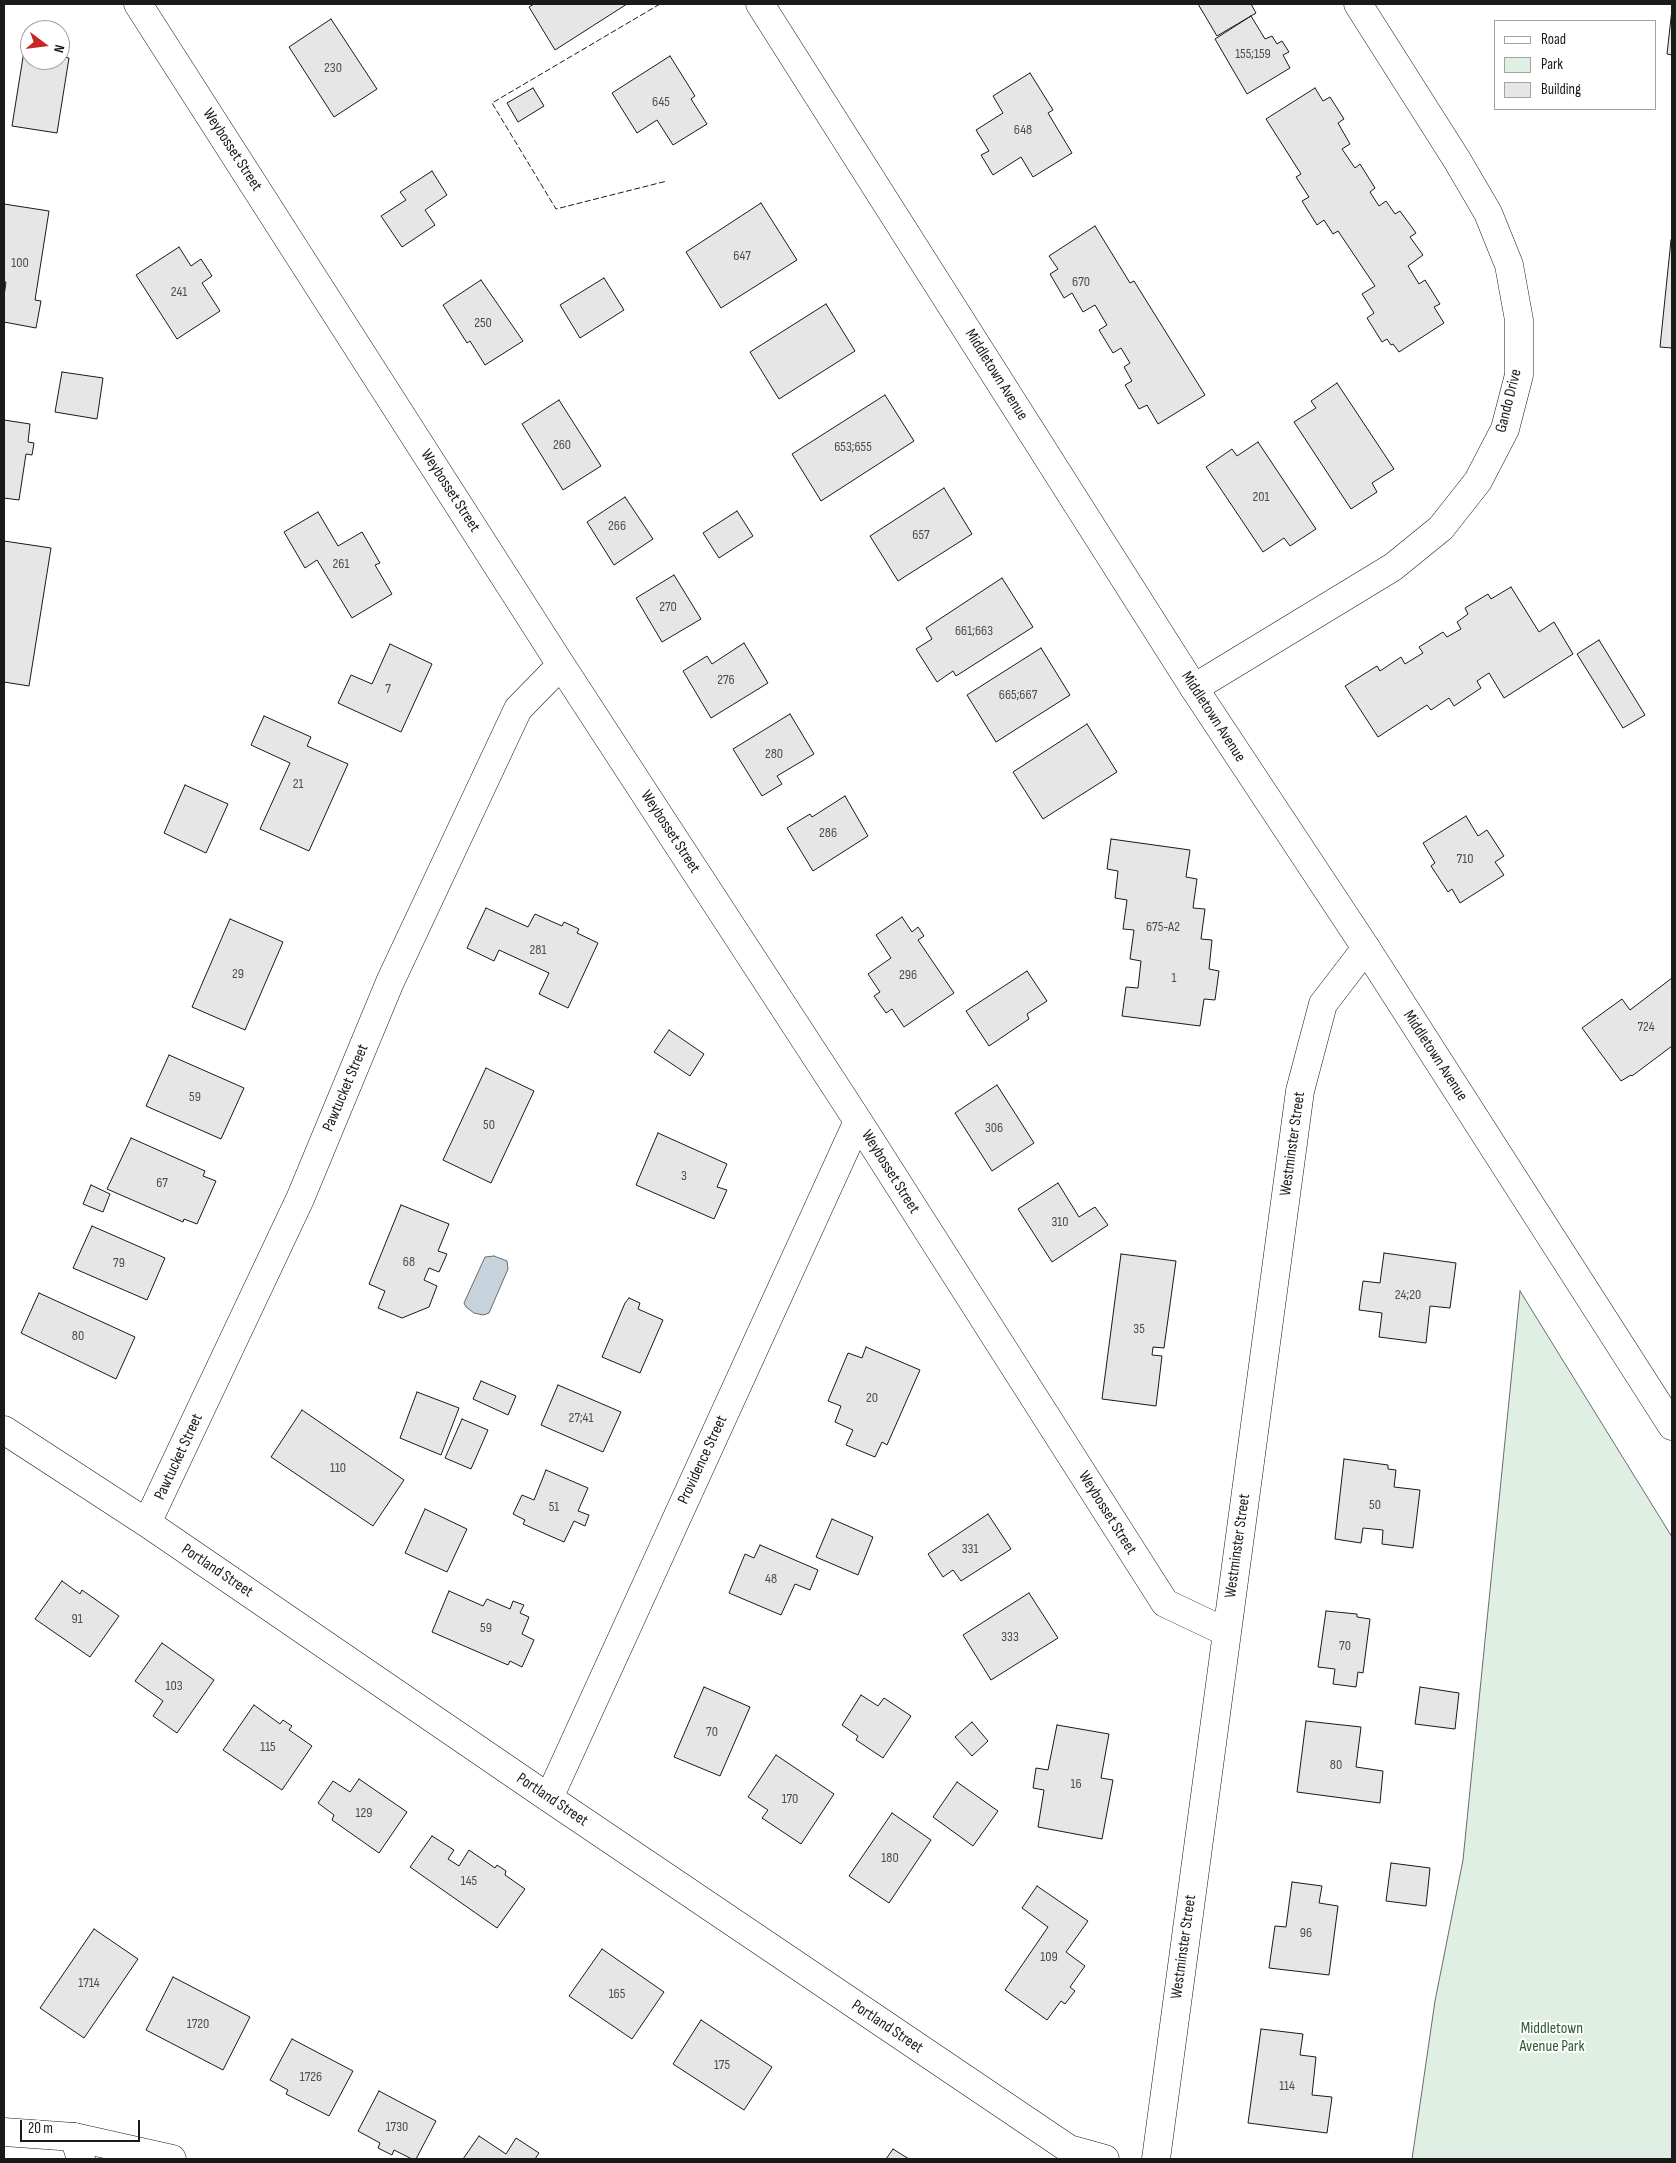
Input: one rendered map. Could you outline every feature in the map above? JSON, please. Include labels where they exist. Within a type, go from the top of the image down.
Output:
[{"type":"street","name":"Weybosset Street","points":[[138,4],[561,664],[858,1121],[1165,1603],[1226,1632]]},
{"type":"street","name":"Middletown Avenue","points":[[760,4],[1194,688],[1366,948],[1672,1426]]},
{"type":"street","name":"Gando Drive","points":[[1194,688],[1393,567],[1441,528],[1478,480],[1505,429],[1519,375],[1520,320],[1509,265],[1488,213],[1457,160],[1358,4]]},
{"type":"street","name":"Pawtucket Street","points":[[147,1523],[300,1199],[390,982],[518,709],[561,664]]},
{"type":"street","name":"Westminster Street","points":[[1156,2159],[1300,1091],[1323,1004],[1366,948]]},
{"type":"street","name":"Providence Street","points":[[549,1798],[858,1121]]},
{"type":"street","name":"Portland Street","points":[[4,1430],[147,1523],[549,1798],[1069,2149],[1105,2159]]},
{"type":"street","points":[[4,2132],[78,2148],[172,2159]]},
{"type":"green space","name":"Middletown Avenue Park","points":[[1520,1291],[1672,1537],[1672,2159],[1412,2159],[1435,2001],[1463,1860]]},
{"type":"shaded area","points":[[494,1256],[507,1261],[508,1269],[489,1313],[483,1315],[474,1313],[464,1303],[485,1257]]},
{"type":"building","points":[[534,4],[627,4],[555,50],[529,7]]},
{"type":"building","points":[[1198,4],[1251,4],[1256,13],[1217,36]]},
{"type":"building","points":[[1672,9],[1672,55],[1667,54]]},
{"type":"building","points":[[1251,16],[1265,39],[1272,36],[1277,44],[1282,41],[1289,52],[1283,55],[1290,68],[1247,94],[1215,39]]},
{"type":"building","points":[[331,19],[377,89],[334,117],[289,47]]},
{"type":"building","points":[[670,56],[695,96],[691,99],[707,124],[673,145],[657,120],[637,133],[612,93]]},
{"type":"building","points":[[21,70],[67,70],[57,133],[12,126]]},
{"type":"building","points":[[1030,73],[1053,110],[1048,113],[1072,153],[1033,177],[1021,157],[993,175],[981,155],[989,151],[976,130],[1003,113],[993,96]]},
{"type":"building","points":[[533,88],[544,106],[518,122],[507,103]]},
{"type":"building","points":[[1315,88],[1323,101],[1330,97],[1344,119],[1338,123],[1350,144],[1342,149],[1355,168],[1360,164],[1375,188],[1370,192],[1379,206],[1386,201],[1395,214],[1400,211],[1416,233],[1410,237],[1423,255],[1408,266],[1419,284],[1425,280],[1440,304],[1434,307],[1444,323],[1399,352],[1387,339],[1382,342],[1367,318],[1374,313],[1362,294],[1375,286],[1338,231],[1333,234],[1324,220],[1317,225],[1302,201],[1309,197],[1296,177],[1301,174],[1266,119]]},
{"type":"building","points":[[432,171],[447,195],[425,210],[435,225],[402,247],[381,216],[406,200],[400,192]]},
{"type":"building","points":[[761,203],[797,260],[721,308],[686,252]]},
{"type":"building","points":[[4,204],[49,211],[35,300],[41,301],[36,328],[4,322],[6,282],[4,282]]},
{"type":"building","points":[[1095,226],[1130,283],[1134,281],[1205,395],[1158,424],[1147,405],[1139,409],[1125,385],[1132,381],[1124,367],[1130,363],[1121,348],[1113,353],[1099,330],[1107,325],[1095,305],[1083,312],[1072,293],[1064,298],[1050,274],[1058,269],[1049,256]]},
{"type":"building","points":[[1672,240],[1672,348],[1660,347]]},
{"type":"building","points":[[179,247],[191,266],[201,259],[212,276],[202,283],[220,311],[177,339],[136,275]]},
{"type":"building","points":[[604,278],[624,310],[580,338],[560,305]]},
{"type":"building","points":[[481,280],[523,341],[485,365],[470,341],[467,343],[443,305]]},
{"type":"building","points":[[826,304],[855,351],[779,399],[750,352]]},
{"type":"building","points":[[62,372],[103,378],[97,419],[55,412]]},
{"type":"building","points":[[1337,383],[1394,469],[1372,483],[1377,492],[1351,509],[1294,422],[1316,408],[1311,401]]},
{"type":"building","points":[[885,395],[914,441],[821,501],[792,454]]},
{"type":"building","points":[[559,400],[601,466],[563,490],[522,424]]},
{"type":"building","points":[[4,420],[30,424],[28,442],[34,443],[32,455],[26,454],[19,500],[4,498]]},
{"type":"building","points":[[1258,442],[1316,529],[1290,546],[1284,538],[1263,552],[1206,467],[1232,449],[1237,456]]},
{"type":"building","points":[[944,488],[972,534],[898,581],[870,536]]},
{"type":"building","points":[[625,497],[653,539],[614,565],[587,522]]},
{"type":"building","points":[[737,511],[753,536],[719,558],[703,533]]},
{"type":"building","points":[[318,512],[338,546],[362,532],[380,563],[375,565],[392,594],[352,618],[317,560],[305,568],[284,532]]},
{"type":"building","points":[[4,541],[51,548],[29,686],[4,682]]},
{"type":"building","points":[[674,575],[701,619],[662,642],[636,598]]},
{"type":"building","points":[[1002,578],[1033,627],[956,676],[953,671],[937,682],[916,649],[932,639],[926,628]]},
{"type":"building","points":[[1511,587],[1539,632],[1554,622],[1573,654],[1504,698],[1489,673],[1477,681],[1481,688],[1454,706],[1449,698],[1431,710],[1427,705],[1378,737],[1345,686],[1377,666],[1380,671],[1401,657],[1405,664],[1423,653],[1419,647],[1443,632],[1447,637],[1461,629],[1457,622],[1468,614],[1465,608],[1488,594],[1491,599]]},
{"type":"building","points":[[1599,640],[1645,715],[1623,728],[1577,654]]},
{"type":"building","points":[[744,643],[768,683],[711,718],[683,671],[707,656],[712,664]]},
{"type":"building","points":[[390,644],[432,664],[401,732],[338,703],[351,675],[372,684]]},
{"type":"building","points":[[1041,648],[1070,695],[996,742],[967,695]]},
{"type":"building","points":[[790,714],[814,754],[777,776],[782,784],[762,796],[733,749]]},
{"type":"building","points":[[264,716],[311,737],[307,746],[348,764],[309,851],[260,829],[290,763],[251,745]]},
{"type":"building","points":[[1087,724],[1117,772],[1043,819],[1013,772]]},
{"type":"building","points":[[185,785],[228,804],[206,853],[164,833]]},
{"type":"building","points":[[845,796],[868,836],[813,871],[787,828],[810,814],[812,817]]},
{"type":"building","points":[[1466,816],[1478,836],[1487,830],[1504,856],[1495,862],[1504,875],[1460,903],[1452,889],[1448,892],[1431,866],[1435,863],[1423,843]]},
{"type":"building","points":[[1111,839],[1190,850],[1186,877],[1197,879],[1193,908],[1205,909],[1201,939],[1212,940],[1209,969],[1219,971],[1215,1000],[1204,999],[1200,1026],[1122,1016],[1126,987],[1138,988],[1141,961],[1130,959],[1134,930],[1123,929],[1127,900],[1115,898],[1118,871],[1107,869]]},
{"type":"building","points":[[486,908],[528,927],[535,914],[562,926],[564,922],[579,929],[577,933],[598,943],[568,1008],[539,994],[549,973],[499,950],[494,961],[467,948]]},
{"type":"building","points":[[902,917],[912,932],[918,927],[924,936],[918,940],[954,993],[904,1027],[892,1009],[886,1013],[874,996],[880,992],[868,974],[891,958],[876,935]]},
{"type":"building","points":[[230,919],[283,942],[245,1030],[192,1007]]},
{"type":"building","points":[[1027,971],[1047,1001],[1027,1014],[1029,1019],[989,1046],[966,1011]]},
{"type":"building","points":[[1672,978],[1672,1046],[1632,1076],[1621,1081],[1582,1028],[1622,999],[1630,1010]]},
{"type":"building","points":[[669,1030],[704,1054],[690,1076],[654,1052]]},
{"type":"building","points":[[169,1055],[244,1088],[221,1139],[146,1106]]},
{"type":"building","points":[[486,1068],[534,1091],[491,1183],[443,1160]]},
{"type":"building","points":[[997,1085],[1034,1143],[992,1171],[955,1113]]},
{"type":"building","points":[[658,1133],[727,1164],[717,1187],[727,1190],[714,1219],[636,1185]]},
{"type":"building","points":[[131,1138],[205,1171],[203,1176],[216,1181],[197,1224],[184,1219],[183,1222],[107,1189]]},
{"type":"building","points":[[1058,1183],[1079,1217],[1095,1207],[1108,1225],[1052,1262],[1018,1209]]},
{"type":"building","points":[[91,1185],[110,1194],[103,1212],[83,1204]]},
{"type":"building","points":[[401,1205],[449,1224],[438,1251],[447,1254],[439,1272],[429,1268],[424,1280],[437,1286],[429,1307],[402,1318],[378,1308],[385,1291],[369,1284]]},
{"type":"building","points":[[92,1226],[165,1258],[147,1300],[73,1268]]},
{"type":"building","points":[[1384,1253],[1456,1263],[1450,1308],[1430,1306],[1426,1343],[1379,1337],[1382,1313],[1359,1310],[1363,1281],[1380,1283]]},
{"type":"building","points":[[1121,1254],[1176,1261],[1164,1348],[1153,1347],[1152,1355],[1162,1356],[1156,1406],[1102,1399]]},
{"type":"building","points":[[39,1293],[135,1337],[116,1379],[21,1333]]},
{"type":"building","points":[[629,1298],[640,1303],[638,1309],[663,1320],[640,1373],[602,1357],[625,1303]]},
{"type":"building","points":[[866,1347],[920,1370],[887,1445],[882,1442],[875,1457],[846,1445],[853,1430],[835,1422],[841,1406],[828,1401],[848,1353],[862,1358]]},
{"type":"building","points":[[481,1381],[516,1396],[508,1415],[473,1399]]},
{"type":"building","points":[[558,1385],[621,1412],[603,1452],[541,1425]]},
{"type":"building","points":[[417,1392],[459,1408],[441,1455],[400,1438]]},
{"type":"building","points":[[302,1410],[404,1480],[373,1526],[271,1457]]},
{"type":"building","points":[[462,1419],[488,1430],[471,1469],[445,1458]]},
{"type":"building","points":[[1344,1459],[1388,1465],[1388,1469],[1396,1470],[1394,1487],[1420,1490],[1413,1548],[1382,1544],[1383,1530],[1363,1528],[1361,1543],[1335,1539]]},
{"type":"building","points":[[546,1470],[588,1488],[578,1511],[589,1515],[585,1526],[574,1521],[564,1542],[523,1524],[525,1520],[513,1514],[522,1495],[534,1500]]},
{"type":"building","points":[[425,1509],[467,1529],[447,1572],[405,1553]]},
{"type":"building","points":[[988,1514],[1011,1549],[961,1581],[953,1570],[943,1577],[928,1554]]},
{"type":"building","points":[[832,1519],[873,1537],[858,1575],[816,1557]]},
{"type":"building","points":[[760,1545],[818,1570],[810,1590],[795,1584],[781,1615],[729,1593],[745,1554],[754,1558]]},
{"type":"building","points":[[62,1581],[80,1594],[82,1590],[119,1616],[90,1657],[35,1619]]},
{"type":"building","points":[[449,1591],[483,1606],[487,1599],[510,1609],[513,1601],[524,1605],[520,1613],[529,1617],[522,1634],[534,1640],[522,1667],[510,1661],[508,1665],[432,1632]]},
{"type":"building","points":[[1029,1593],[1058,1638],[991,1680],[963,1635]]},
{"type":"building","points":[[1326,1611],[1357,1614],[1357,1617],[1370,1619],[1363,1673],[1358,1672],[1356,1687],[1333,1684],[1335,1669],[1318,1667]]},
{"type":"building","points":[[162,1643],[214,1680],[177,1733],[153,1716],[163,1701],[135,1681]]},
{"type":"building","points":[[704,1687],[750,1707],[720,1776],[674,1757]]},
{"type":"building","points":[[1420,1687],[1459,1693],[1455,1729],[1415,1724]]},
{"type":"building","points":[[861,1695],[878,1706],[884,1698],[911,1716],[883,1758],[856,1740],[858,1736],[842,1725]]},
{"type":"building","points":[[254,1705],[280,1724],[283,1720],[292,1726],[289,1730],[312,1746],[282,1790],[223,1750]]},
{"type":"building","points":[[1306,1721],[1361,1727],[1356,1767],[1383,1771],[1380,1803],[1297,1792]]},
{"type":"building","points":[[972,1722],[988,1741],[972,1756],[955,1737]]},
{"type":"building","points":[[1057,1725],[1109,1734],[1101,1778],[1113,1780],[1102,1839],[1038,1827],[1044,1790],[1033,1788],[1036,1768],[1048,1770]]},
{"type":"building","points":[[776,1755],[834,1794],[801,1844],[762,1818],[768,1810],[748,1797]]},
{"type":"building","points":[[359,1779],[407,1812],[379,1853],[332,1820],[334,1815],[318,1803],[333,1781],[350,1792]]},
{"type":"building","points":[[957,1782],[998,1811],[973,1846],[933,1817]]},
{"type":"building","points":[[892,1813],[931,1840],[889,1903],[849,1876]]},
{"type":"building","points":[[432,1836],[454,1850],[448,1859],[459,1866],[469,1850],[495,1868],[497,1865],[506,1871],[505,1875],[525,1889],[497,1928],[410,1867]]},
{"type":"building","points":[[1391,1863],[1430,1868],[1426,1906],[1386,1901]]},
{"type":"building","points":[[1292,1882],[1322,1886],[1319,1903],[1338,1906],[1329,1975],[1269,1968],[1275,1926],[1286,1927]]},
{"type":"building","points":[[1037,1886],[1088,1921],[1066,1952],[1085,1966],[1070,1987],[1075,1991],[1065,2004],[1061,2001],[1047,2020],[1005,1990],[1048,1927],[1022,1908]]},
{"type":"building","points":[[94,1929],[138,1959],[84,2038],[40,2008]]},
{"type":"building","points":[[602,1949],[664,1992],[632,2039],[569,1996]]},
{"type":"building","points":[[173,1977],[250,2017],[223,2070],[146,2030]]},
{"type":"building","points":[[701,2020],[772,2067],[744,2110],[673,2064]]},
{"type":"building","points":[[1261,2029],[1303,2034],[1300,2055],[1316,2057],[1312,2095],[1332,2097],[1327,2133],[1248,2123]]},
{"type":"building","points":[[292,2039],[353,2071],[329,2116],[286,2094],[288,2090],[270,2080]]},
{"type":"building","points":[[379,2091],[436,2121],[416,2159],[412,2159],[394,2150],[392,2155],[378,2148],[380,2143],[358,2131]]},
{"type":"building","points":[[479,2136],[506,2154],[516,2138],[539,2153],[535,2159],[463,2159]]},
{"type":"building","points":[[893,2149],[909,2159],[886,2159]]},
{"type":"fence","points":[[660,4],[492,103],[556,209],[667,181]]}]
